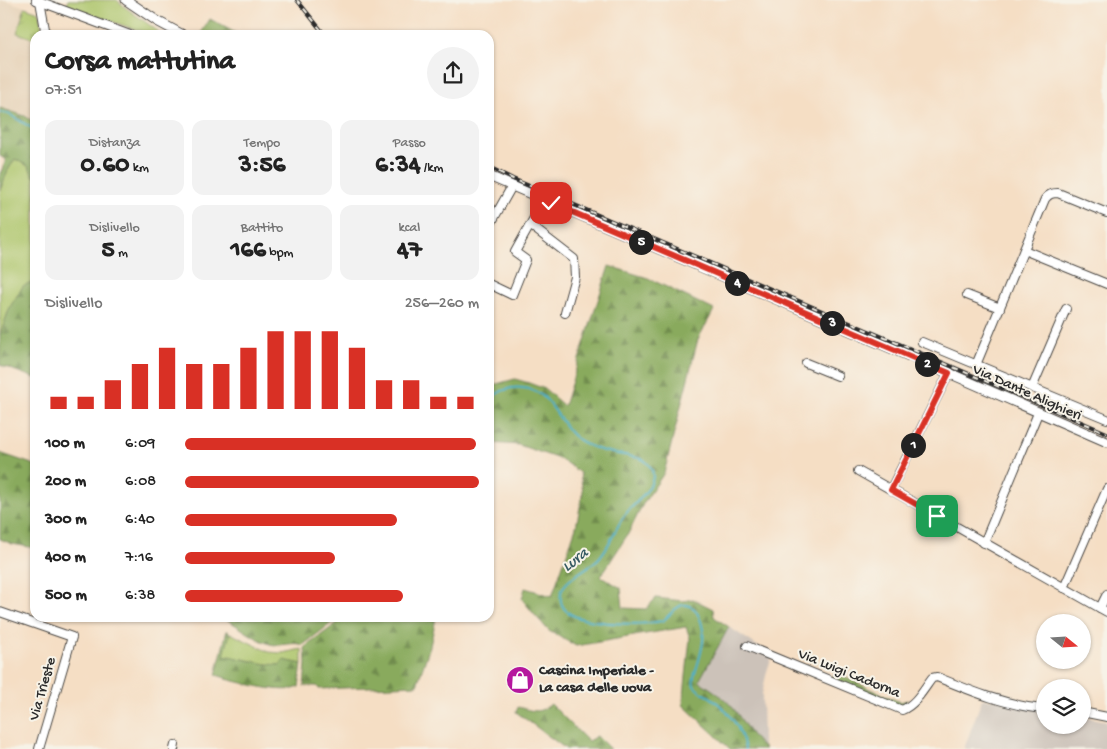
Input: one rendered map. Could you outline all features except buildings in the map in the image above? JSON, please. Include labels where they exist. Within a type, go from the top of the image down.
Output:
[{"type":"street","points":[[126,0],[173,30]]},
{"type":"street","points":[[38,1],[45,30]]},
{"type":"street","points":[[38,1],[116,30]]},
{"type":"street","name":"Via Dante Alighieri","points":[[494,178],[1107,442]]},
{"type":"street","points":[[494,219],[512,186]]},
{"type":"street","points":[[976,365],[1045,199],[1049,194],[1058,193],[1107,213]]},
{"type":"street","points":[[494,286],[512,295],[526,260],[515,252],[530,226],[548,202]]},
{"type":"street","points":[[530,226],[574,259],[575,277],[565,313]]},
{"type":"street","points":[[1024,250],[1106,281]]},
{"type":"street","points":[[967,295],[1000,308]]},
{"type":"street","points":[[1032,388],[1066,309]]},
{"type":"street","points":[[922,342],[1107,419]]},
{"type":"street","points":[[806,363],[838,376]]},
{"type":"street","points":[[891,490],[949,373]]},
{"type":"street","points":[[984,543],[1038,413]]},
{"type":"street","points":[[858,471],[1104,610],[1107,594]]},
{"type":"street","points":[[1064,588],[1107,488]]},
{"type":"street","name":"Via Trieste","points":[[0,612],[72,637],[39,749]]},
{"type":"street","name":"Via Luigi Cadorna","points":[[747,646],[902,710],[915,702],[932,678],[936,677],[987,697],[1036,707]]},
{"type":"street","points":[[1091,714],[1107,717]]},
{"type":"shaded area","points":[[0,0],[4,0],[25,7],[17,33],[30,37],[30,120],[25,116],[0,108]]},
{"type":"shaded area","points":[[729,627],[773,654],[762,694],[763,748],[746,728],[733,708],[699,681]]},
{"type":"shaded area","points":[[982,699],[1008,699],[1036,706],[1036,734],[1091,734],[1091,718],[1107,721],[1107,749],[964,749]]},
{"type":"green space","points":[[68,0],[117,0],[157,30],[137,30],[66,6]]},
{"type":"green space","points":[[25,7],[39,12],[42,30],[30,30],[30,37],[17,33]]},
{"type":"green space","points":[[210,19],[230,30],[203,30]]},
{"type":"green space","points":[[0,108],[25,116],[30,120],[30,169],[28,166],[15,159],[8,170],[0,190],[0,174],[6,160],[0,156]]},
{"type":"green space","points":[[15,159],[28,166],[30,169],[30,284],[10,307],[0,335],[0,190],[8,170]]},
{"type":"green space","points":[[609,266],[648,278],[714,310],[698,339],[664,473],[643,504],[628,534],[601,576],[621,588],[623,608],[646,609],[656,598],[683,601],[693,599],[713,609],[714,617],[729,627],[699,681],[729,704],[765,749],[730,749],[683,705],[690,638],[686,627],[576,646],[549,631],[522,599],[525,588],[552,596],[576,527],[583,492],[580,473],[562,460],[519,445],[494,443],[494,385],[515,379],[529,383],[545,389],[564,406]]},
{"type":"green space","points":[[30,283],[30,376],[0,365],[0,335],[10,307],[23,286]]},
{"type":"green space","points":[[0,453],[30,463],[30,547],[12,544],[0,539]]},
{"type":"green space","points":[[230,622],[333,622],[303,645],[270,644],[252,636]]},
{"type":"green space","points":[[339,622],[435,622],[430,646],[417,685],[319,689],[317,686],[304,686],[305,647]]},
{"type":"green space","points":[[227,630],[230,633],[224,655],[266,664],[280,665],[283,660],[302,664],[299,687],[284,690],[264,688],[216,675]]},
{"type":"green space","points":[[230,633],[269,652],[282,653],[302,649],[302,664],[283,660],[280,665],[266,664],[224,655]]},
{"type":"green space","points":[[835,673],[900,702],[908,700],[904,705],[896,705],[832,678]]},
{"type":"green space","points":[[551,704],[588,741],[597,736],[610,749],[566,749],[516,712],[518,707],[536,711]]},
{"type":"waterway","name":"Lura","points":[[0,112],[9,114],[30,127]]},
{"type":"waterway","name":"Lura","points":[[494,396],[509,389],[523,388],[534,391],[549,403],[567,428],[582,442],[599,450],[644,460],[649,465],[653,476],[649,487],[624,516],[599,558],[566,583],[560,597],[562,605],[568,613],[580,618],[622,624],[662,621],[677,607],[683,605],[694,609],[700,618],[703,632],[701,652],[693,681],[694,686],[717,702],[728,713],[737,726],[745,749]]},
{"type":"railway","points":[[297,0],[321,30]]},
{"type":"railway","points":[[494,170],[1107,433]]},
{"type":"place","name":"Cascina Imperiale - La casa delle uova","points":[[520,680]]},
{"type":"route","points":[[551,203],[949,373],[891,490],[937,516]]}]
